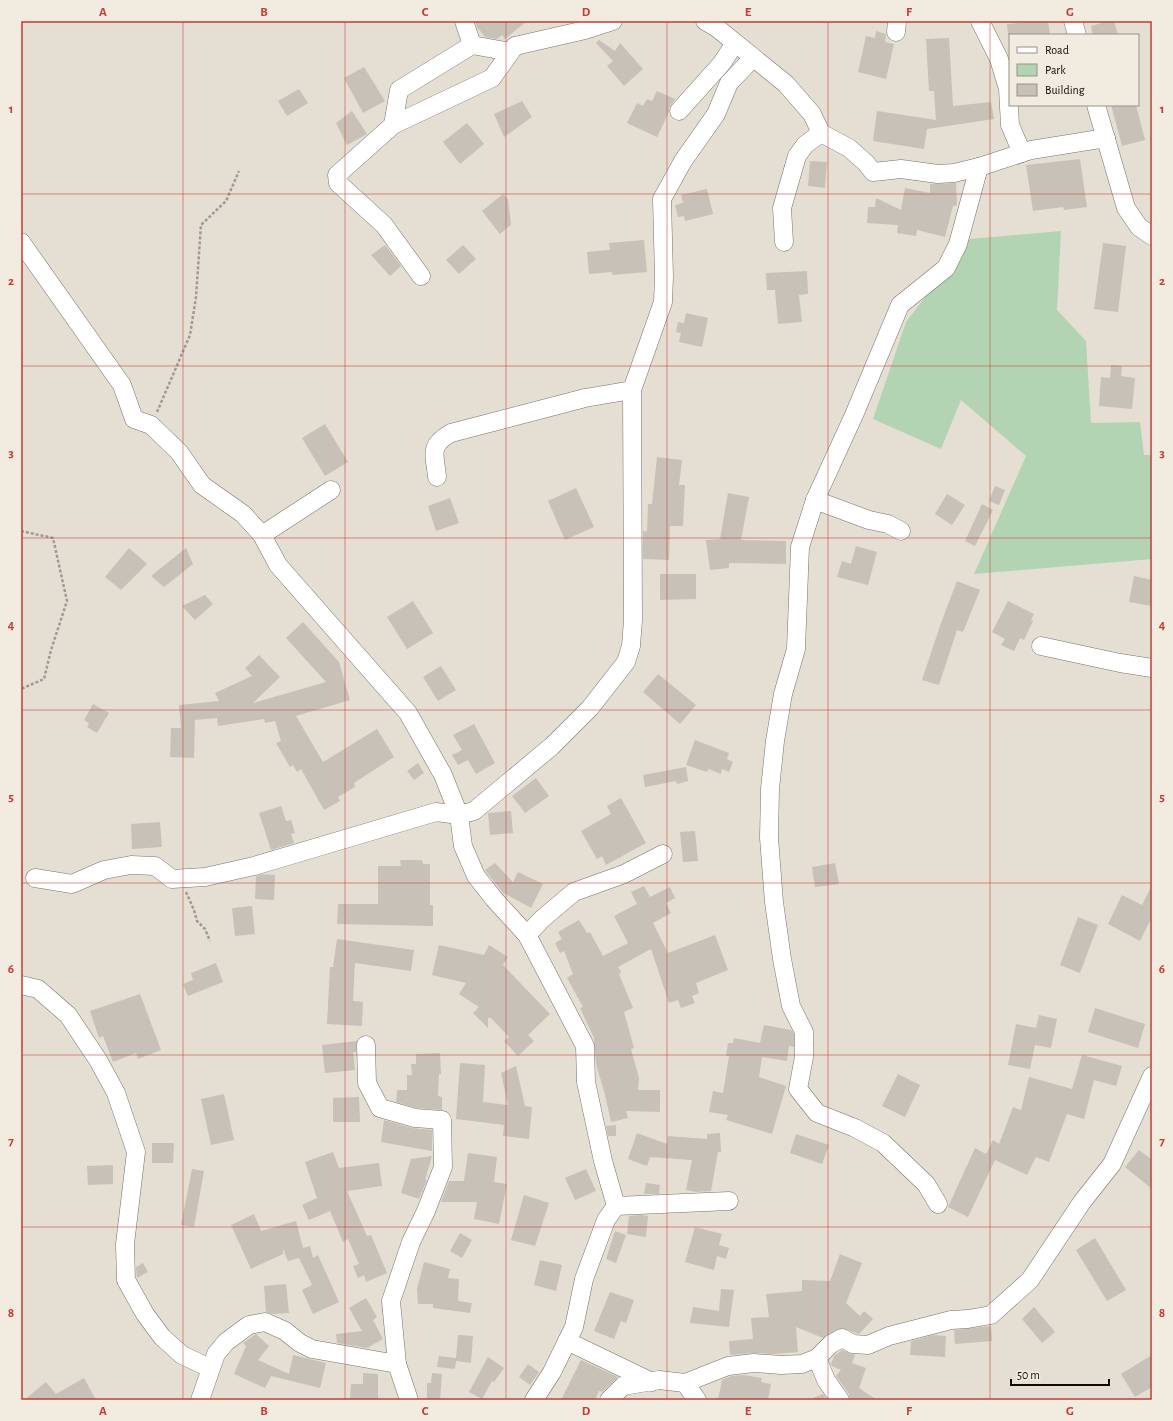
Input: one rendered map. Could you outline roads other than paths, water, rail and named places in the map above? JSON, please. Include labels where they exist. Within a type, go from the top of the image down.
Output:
[{"type":"street","points":[[464,21],[472,45]]},
{"type":"street","points":[[421,276],[384,225],[338,183],[337,175],[393,125],[492,78],[515,46],[586,30],[613,21]]},
{"type":"street","points":[[705,21],[786,84],[812,114],[820,134],[849,148],[866,163],[873,172],[901,169],[938,174],[954,173],[979,167],[1031,150],[1106,138]]},
{"type":"street","points":[[980,21],[999,60],[1008,89],[1010,125],[1022,154]]},
{"type":"street","points":[[1073,21],[1077,34]]},
{"type":"street","points":[[680,111],[722,63],[735,43]]},
{"type":"street","points":[[393,125],[398,90],[472,45],[510,52]]},
{"type":"street","points":[[35,878],[72,884],[104,870],[131,865],[155,866],[172,879],[205,877],[254,866],[436,812],[459,815],[474,811],[552,746],[590,708],[626,662],[631,646],[633,620],[632,390],[663,302],[664,277],[662,199],[682,161],[716,114],[729,83],[753,58]]},
{"type":"street","points":[[1096,106],[1126,208],[1139,227],[1152,236]]},
{"type":"street","points":[[784,242],[782,208],[797,156],[805,145],[820,134]]},
{"type":"street","points":[[938,1204],[926,1184],[883,1142],[855,1128],[817,1113],[798,1089],[804,1057],[804,1032],[792,1006],[782,959],[776,916],[769,838],[770,789],[775,741],[784,694],[796,649],[800,546],[815,500],[854,416],[900,305],[946,268],[958,244],[979,167]]},
{"type":"street","points":[[21,242],[122,385],[134,419],[151,425],[179,452],[202,485],[243,514],[262,535],[278,565],[408,714],[443,775],[459,815],[463,846],[476,876],[494,899],[527,935],[585,1046],[586,1082],[603,1161],[616,1206]]},
{"type":"street","points":[[437,477],[434,450],[438,440],[451,433],[585,398],[632,390]]},
{"type":"street","points":[[262,535],[331,490]]},
{"type":"street","points":[[815,500],[869,520],[888,524],[901,530]]},
{"type":"street","points":[[1041,646],[1120,664],[1152,668]]},
{"type":"street","points":[[527,935],[542,919],[574,892],[624,874],[663,854]]},
{"type":"street","points":[[21,985],[38,989],[68,1015],[98,1060],[116,1093],[136,1152],[125,1244],[126,1280],[144,1314],[162,1337],[182,1355],[210,1368]]},
{"type":"street","points":[[366,1045],[367,1083],[380,1108],[414,1118],[442,1120],[443,1166],[426,1211],[411,1242],[391,1301],[397,1364],[408,1400]]},
{"type":"street","points":[[609,1400],[623,1386],[659,1380],[685,1384],[728,1366],[754,1363],[782,1365],[802,1364],[817,1358],[831,1344],[842,1338],[853,1344],[868,1345],[889,1336],[951,1320],[968,1320],[991,1315],[1030,1280],[1082,1202],[1112,1164],[1152,1076]]},
{"type":"street","points":[[616,1206],[729,1201]]},
{"type":"street","points":[[534,1400],[552,1372],[574,1327],[584,1279],[606,1220],[616,1206]]},
{"type":"street","points":[[200,1400],[216,1354],[231,1338],[249,1325],[265,1322],[285,1331],[300,1343],[312,1349],[397,1364]]},
{"type":"street","points":[[567,1341],[652,1382]]},
{"type":"street","points":[[817,1358],[826,1380],[840,1400]]},
{"type":"street","points":[[685,1384],[698,1400]]}]
